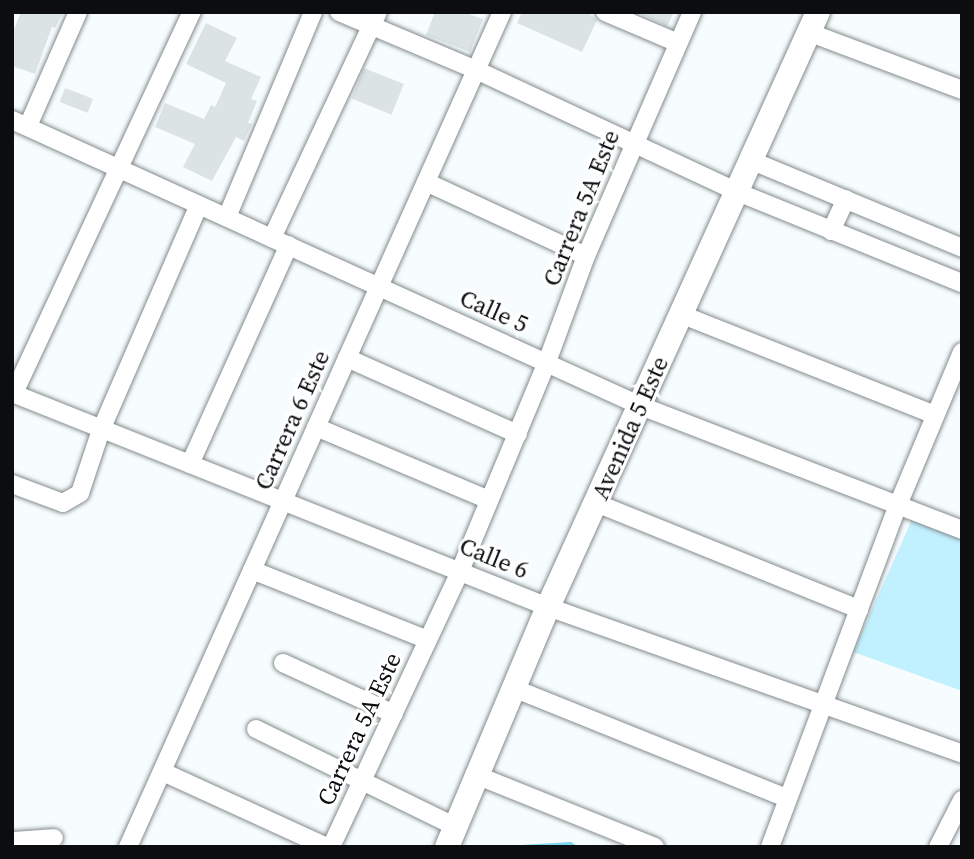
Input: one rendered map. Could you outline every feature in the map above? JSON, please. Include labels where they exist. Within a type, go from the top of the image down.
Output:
[{"type":"main road","name":"Avenida 5 Este","points":[[451,837],[548,607],[813,22]]},
{"type":"street","points":[[20,123],[78,12]]},
{"type":"street","points":[[13,393],[192,12]]},
{"type":"street","points":[[227,217],[313,12]]},
{"type":"street","points":[[339,12],[375,19],[476,70],[735,191],[962,283]]},
{"type":"street","name":"Carrera 6 Este","points":[[134,845],[163,772],[252,570],[502,12]]},
{"type":"street","points":[[606,12],[678,43]]},
{"type":"street","name":"Carrera 5A Este","points":[[329,847],[460,570],[547,362],[586,256],[692,12]]},
{"type":"street","points":[[272,237],[375,19]]},
{"type":"street","points":[[813,22],[962,90]]},
{"type":"street","name":"Calle 5","points":[[20,123],[641,406],[962,530]]},
{"type":"street","points":[[750,160],[962,248]]},
{"type":"street","points":[[426,182],[586,256]]},
{"type":"street","points":[[831,231],[846,199]]},
{"type":"street","points":[[12,484],[62,503],[80,493],[101,430],[200,205]]},
{"type":"street","points":[[892,254],[906,224]]},
{"type":"street","points":[[190,464],[289,246]]},
{"type":"street","points":[[680,314],[935,415]]},
{"type":"street","points":[[770,847],[898,505],[962,352]]},
{"type":"street","points":[[347,358],[518,434]]},
{"type":"street","name":"Calle 6","points":[[13,393],[548,607],[962,754]]},
{"type":"street","points":[[316,427],[489,500]]},
{"type":"street","points":[[596,503],[859,609]]},
{"type":"street","points":[[252,570],[428,640]]},
{"type":"street","points":[[283,663],[394,714]]},
{"type":"street","points":[[513,688],[787,798]]},
{"type":"street","points":[[256,729],[362,782],[451,837]]},
{"type":"street","points":[[163,772],[329,847]]},
{"type":"street","points":[[477,775],[655,847]]},
{"type":"street","points":[[938,847],[962,800]]},
{"type":"street","points":[[12,841],[54,838]]},
{"type":"shaded area","points":[[914,515],[962,534],[962,691],[853,652]]},
{"type":"building","points":[[21,12],[63,12],[55,28],[52,27],[35,74],[12,66],[12,34]]},
{"type":"building","points":[[435,12],[463,12],[483,19],[470,52],[426,35]]},
{"type":"building","points":[[522,12],[587,12],[597,20],[582,52],[517,23]]},
{"type":"building","points":[[637,12],[674,12],[667,26]]},
{"type":"building","points":[[206,23],[237,38],[225,61],[261,77],[251,99],[257,101],[248,123],[252,124],[244,141],[236,137],[212,181],[183,167],[195,144],[155,127],[165,103],[204,119],[211,105],[215,107],[226,83],[186,64]]},
{"type":"building","points":[[364,68],[404,84],[392,115],[352,99]]},
{"type":"building","points":[[65,88],[93,99],[88,113],[60,102]]},
{"type":"waterway","points":[[521,847],[570,844],[574,847]]}]
